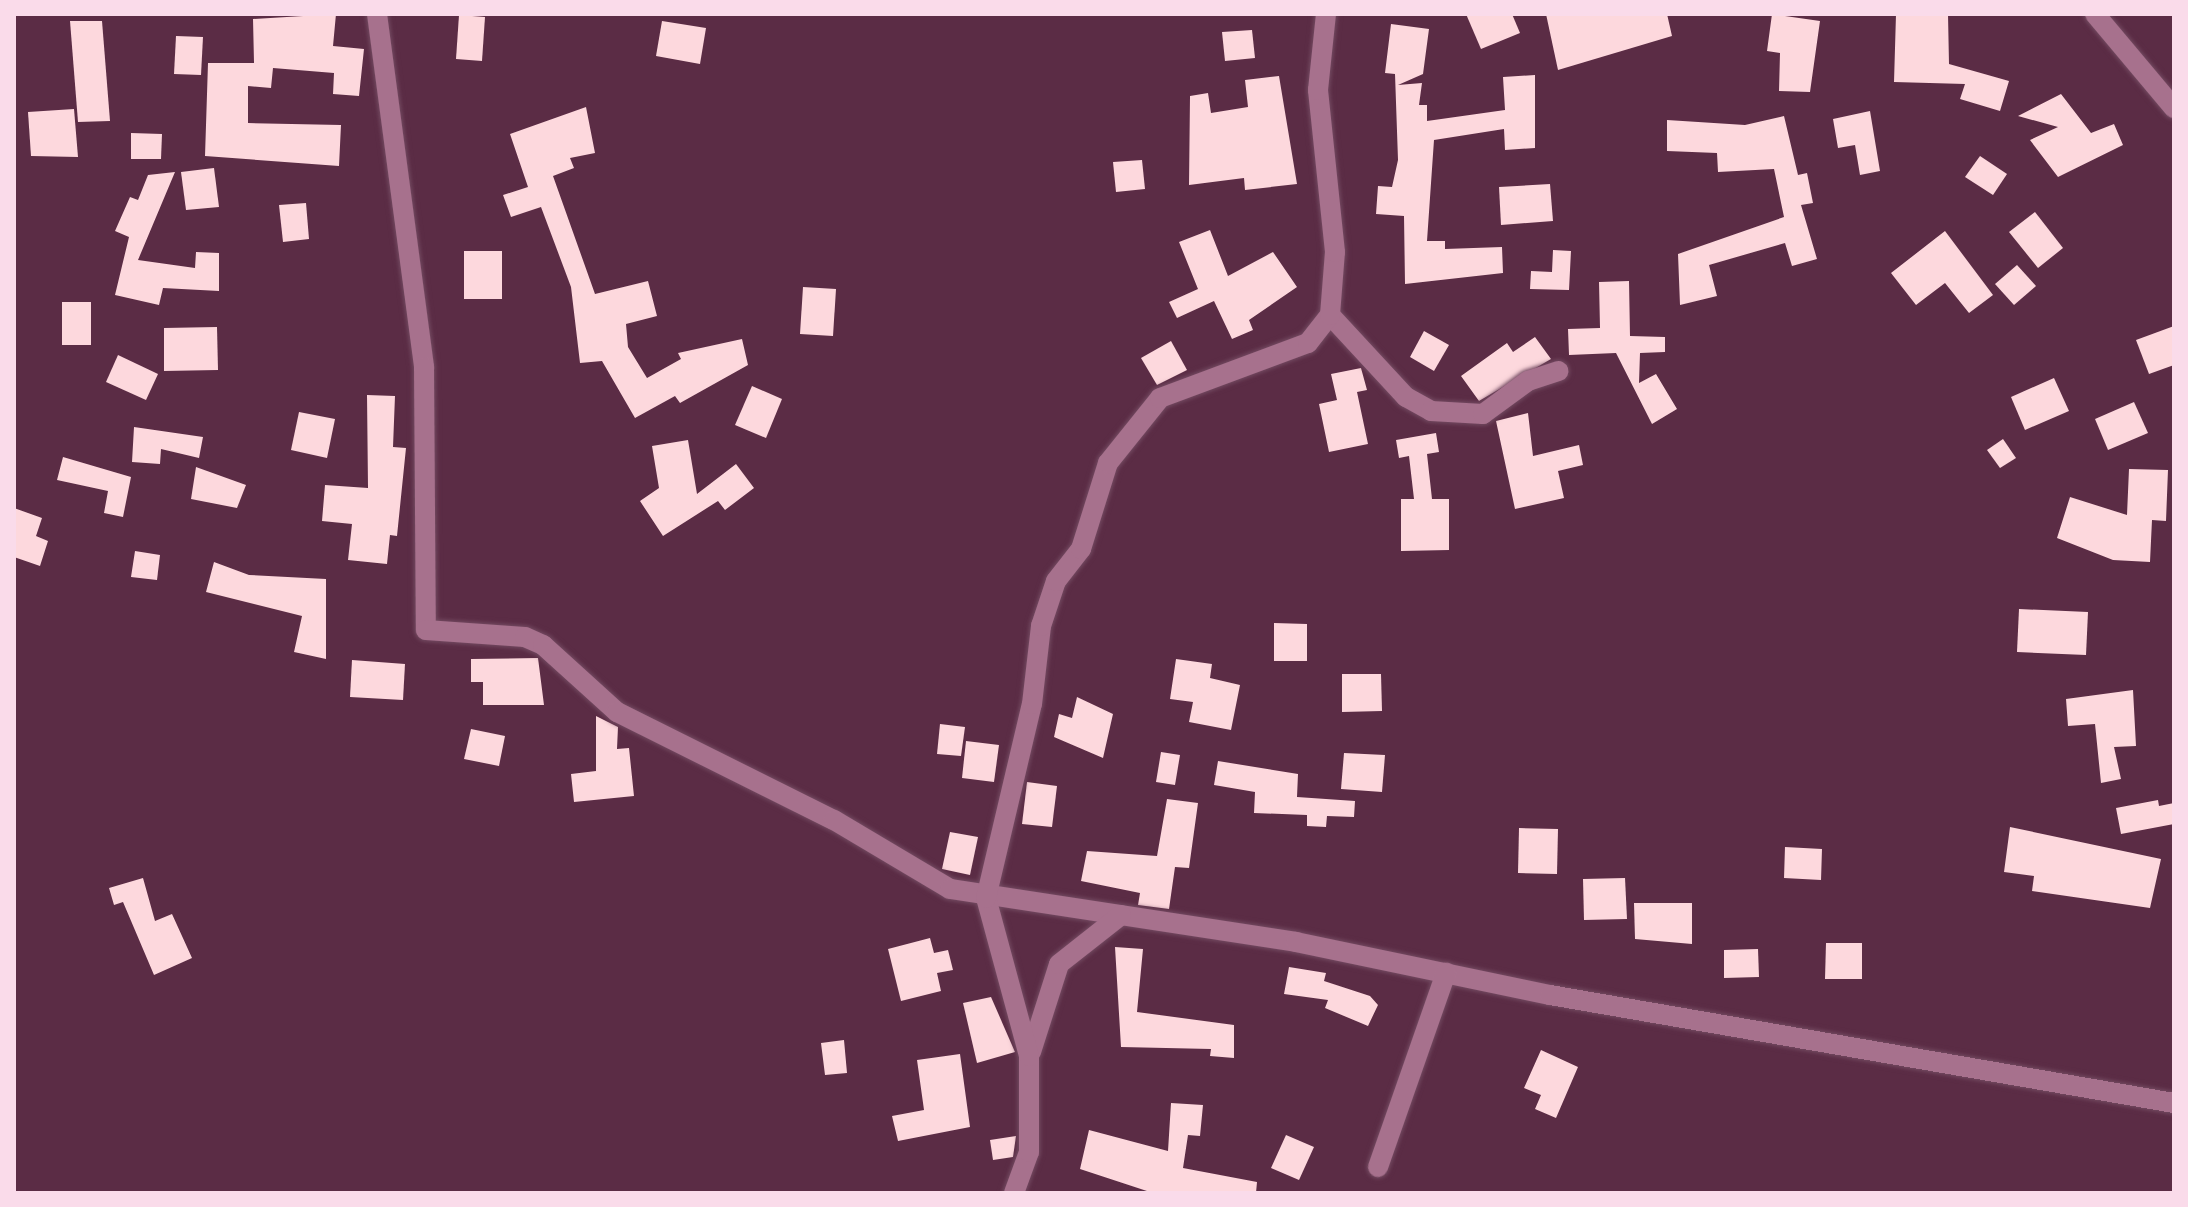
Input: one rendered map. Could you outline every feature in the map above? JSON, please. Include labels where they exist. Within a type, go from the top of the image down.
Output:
[{"type":"street","points":[[377,14],[424,367],[426,630],[525,637],[543,645],[617,712],[834,820],[915,873],[986,898],[1121,915],[2174,1103]]},
{"type":"street","points":[[1014,1193],[1029,1152],[1029,1056],[986,898],[1032,704],[1041,626],[1056,581],[1081,549],[1108,463],[1160,398],[1308,343],[1330,315],[1335,252],[1318,90],[1326,14]]},
{"type":"street","points":[[2095,14],[2174,108]]},
{"type":"street","points":[[1330,315],[1406,397],[1431,411],[1483,414],[1528,381],[1558,371]]},
{"type":"street","points":[[1029,1056],[1059,964],[1121,915]]},
{"type":"street","points":[[1378,1167],[1446,973]]},
{"type":"building","points":[[336,14],[333,46],[364,49],[359,96],[333,94],[334,73],[273,68],[271,88],[248,86],[248,123],[341,125],[339,166],[205,156],[208,63],[254,63],[253,19]]},
{"type":"building","points":[[1466,14],[1512,14],[1520,33],[1481,49]]},
{"type":"building","points":[[1546,14],[1667,14],[1672,36],[1558,70]]},
{"type":"building","points":[[1772,14],[1820,21],[1810,92],[1779,91],[1780,53],[1767,51]]},
{"type":"building","points":[[1896,14],[1948,14],[1949,64],[2009,81],[2000,111],[1960,99],[1965,84],[1894,82]]},
{"type":"building","points":[[459,15],[485,17],[482,61],[456,59]]},
{"type":"building","points":[[70,21],[102,21],[110,121],[78,122]]},
{"type":"building","points":[[662,21],[706,28],[700,64],[656,56]]},
{"type":"building","points":[[1391,24],[1429,29],[1423,74],[1398,85],[1422,83],[1419,105],[1427,105],[1427,121],[1505,110],[1503,77],[1535,75],[1535,148],[1505,150],[1504,129],[1434,140],[1427,241],[1445,241],[1445,249],[1502,247],[1503,273],[1405,284],[1404,216],[1376,214],[1378,186],[1392,187],[1398,160],[1395,74],[1385,73]]},
{"type":"building","points":[[1252,30],[1255,58],[1225,61],[1222,32]]},
{"type":"building","points":[[176,36],[203,37],[201,75],[174,74]]},
{"type":"building","points":[[1279,76],[1297,184],[1245,190],[1244,178],[1189,185],[1190,96],[1208,93],[1211,113],[1248,107],[1245,80]]},
{"type":"building","points":[[2061,94],[2091,133],[2114,124],[2123,145],[2058,177],[2030,140],[2058,127],[2018,116]]},
{"type":"building","points":[[586,107],[595,153],[570,158],[574,168],[553,176],[595,294],[648,281],[657,316],[626,324],[628,347],[647,378],[681,359],[678,353],[742,339],[748,365],[680,403],[675,396],[635,418],[602,361],[580,363],[571,287],[541,207],[511,217],[503,195],[528,187],[510,134]]},
{"type":"building","points":[[74,109],[78,157],[31,156],[28,112]]},
{"type":"building","points":[[1870,111],[1880,171],[1860,175],[1855,145],[1838,148],[1833,119]]},
{"type":"building","points":[[1784,116],[1798,175],[1807,173],[1813,203],[1801,205],[1817,259],[1792,266],[1785,243],[1709,265],[1717,296],[1680,305],[1678,254],[1784,217],[1774,169],[1718,172],[1717,153],[1667,151],[1667,120],[1745,125]]},
{"type":"building","points":[[131,133],[162,134],[161,159],[131,159]]},
{"type":"building","points":[[1980,156],[2007,174],[1993,195],[1965,177]]},
{"type":"building","points":[[1142,160],[1145,189],[1116,192],[1113,162]]},
{"type":"building","points":[[214,168],[219,207],[186,210],[181,172]]},
{"type":"building","points":[[175,172],[138,260],[195,268],[196,252],[219,253],[219,291],[163,288],[159,305],[115,295],[129,237],[115,231],[130,197],[138,200],[148,175]]},
{"type":"building","points":[[1550,184],[1553,221],[1501,225],[1499,187]]},
{"type":"building","points":[[306,203],[309,239],[283,242],[279,205]]},
{"type":"building","points":[[2035,212],[2063,248],[2038,268],[2009,232]]},
{"type":"building","points":[[1210,230],[1228,276],[1273,252],[1297,287],[1249,320],[1253,330],[1232,339],[1214,301],[1177,318],[1169,302],[1198,289],[1179,242]]},
{"type":"building","points":[[1945,231],[1993,295],[1969,313],[1945,283],[1916,305],[1891,273]]},
{"type":"building","points":[[1553,250],[1571,251],[1569,290],[1530,289],[1531,271],[1552,272]]},
{"type":"building","points":[[464,251],[502,251],[502,299],[464,299]]},
{"type":"building","points":[[2017,265],[2036,286],[2014,305],[1995,284]]},
{"type":"building","points":[[1629,281],[1630,336],[1665,337],[1665,352],[1640,353],[1639,383],[1656,374],[1677,409],[1652,424],[1616,353],[1569,355],[1568,329],[1600,328],[1599,282]]},
{"type":"building","points":[[803,287],[836,289],[833,336],[800,334]]},
{"type":"building","points":[[62,302],[91,302],[91,345],[62,345]]},
{"type":"building","points":[[2174,326],[2174,365],[2149,374],[2136,340]]},
{"type":"building","points":[[217,327],[218,370],[164,371],[164,328]]},
{"type":"building","points":[[1424,331],[1449,345],[1434,371],[1410,357]]},
{"type":"building","points":[[1535,337],[1551,359],[1479,401],[1461,376],[1507,343],[1513,352]]},
{"type":"building","points":[[1171,341],[1187,370],[1157,385],[1141,358]]},
{"type":"building","points":[[118,355],[158,374],[146,400],[106,382]]},
{"type":"building","points":[[1361,368],[1367,390],[1357,392],[1368,444],[1329,452],[1319,404],[1337,400],[1331,374]]},
{"type":"building","points":[[2054,378],[2069,411],[2025,430],[2011,397]]},
{"type":"building","points":[[752,386],[782,399],[766,438],[735,425]]},
{"type":"building","points":[[367,395],[395,396],[393,447],[406,448],[397,536],[390,535],[387,564],[348,560],[352,524],[322,521],[325,485],[368,488]]},
{"type":"building","points":[[2134,402],[2148,433],[2108,450],[2095,419]]},
{"type":"building","points":[[299,412],[335,419],[327,458],[291,450]]},
{"type":"building","points":[[1528,413],[1533,456],[1579,445],[1583,465],[1558,471],[1564,498],[1515,509],[1496,421]]},
{"type":"building","points":[[134,427],[203,437],[199,458],[161,449],[160,464],[132,462]]},
{"type":"building","points":[[1436,433],[1439,452],[1427,454],[1432,499],[1449,499],[1449,550],[1401,551],[1401,499],[1414,499],[1409,456],[1399,458],[1396,440]]},
{"type":"building","points":[[2003,439],[2016,458],[2000,468],[1987,450]]},
{"type":"building","points":[[688,440],[697,494],[736,464],[754,488],[725,510],[718,501],[663,536],[640,501],[659,488],[652,446]]},
{"type":"building","points":[[63,457],[131,477],[123,517],[104,513],[108,491],[57,480]]},
{"type":"building","points":[[196,467],[246,485],[237,508],[191,499]]},
{"type":"building","points":[[2129,469],[2168,470],[2166,521],[2152,520],[2150,562],[2113,560],[2057,538],[2070,497],[2127,515]]},
{"type":"building","points":[[14,508],[42,518],[36,536],[48,541],[40,566],[14,557]]},
{"type":"building","points":[[135,551],[160,555],[157,580],[131,577]]},
{"type":"building","points":[[214,562],[249,575],[326,579],[326,659],[294,652],[302,616],[206,592]]},
{"type":"building","points":[[2019,609],[2088,612],[2086,655],[2017,652]]},
{"type":"building","points":[[1274,623],[1307,624],[1307,661],[1274,661]]},
{"type":"building","points":[[538,658],[544,705],[483,705],[483,682],[471,682],[471,659]]},
{"type":"building","points":[[1176,659],[1212,664],[1210,678],[1240,685],[1231,730],[1189,722],[1193,702],[1170,699]]},
{"type":"building","points":[[352,660],[405,664],[403,700],[350,697]]},
{"type":"building","points":[[1342,674],[1381,674],[1382,711],[1342,712]]},
{"type":"building","points":[[2133,690],[2136,746],[2114,747],[2121,779],[2101,783],[2095,724],[2068,726],[2066,699]]},
{"type":"building","points":[[1077,697],[1113,714],[1103,758],[1054,737],[1059,714],[1072,718]]},
{"type":"building","points":[[596,716],[618,727],[617,749],[629,748],[634,796],[574,802],[571,774],[596,771]]},
{"type":"building","points":[[940,724],[965,727],[961,756],[937,754]]},
{"type":"building","points":[[471,729],[505,736],[499,766],[464,759]]},
{"type":"building","points":[[966,741],[999,745],[994,782],[962,778]]},
{"type":"building","points":[[1161,752],[1180,755],[1175,785],[1156,782]]},
{"type":"building","points":[[1344,753],[1385,755],[1382,792],[1341,789]]},
{"type":"building","points":[[1218,761],[1298,774],[1297,797],[1355,801],[1354,817],[1327,816],[1326,827],[1307,826],[1307,815],[1254,813],[1255,792],[1214,785]]},
{"type":"building","points":[[1027,782],[1057,786],[1052,827],[1022,824]]},
{"type":"building","points":[[1167,799],[1198,803],[1189,868],[1175,867],[1169,909],[1138,905],[1140,893],[1081,881],[1087,851],[1157,856]]},
{"type":"building","points":[[2158,800],[2159,806],[2174,803],[2174,824],[2121,834],[2116,808]]},
{"type":"building","points":[[2010,827],[2161,859],[2150,908],[2032,891],[2034,876],[2004,872]]},
{"type":"building","points":[[1519,828],[1558,829],[1557,874],[1518,873]]},
{"type":"building","points":[[950,832],[978,837],[970,875],[942,869]]},
{"type":"building","points":[[1785,847],[1822,849],[1821,880],[1784,878]]},
{"type":"building","points":[[143,878],[155,921],[172,914],[192,958],[154,975],[123,902],[114,905],[109,888]]},
{"type":"building","points":[[1625,878],[1627,919],[1584,920],[1583,879]]},
{"type":"building","points":[[1634,903],[1692,903],[1692,944],[1635,939]]},
{"type":"building","points":[[930,938],[934,953],[948,950],[953,970],[937,973],[941,991],[901,1001],[888,949]]},
{"type":"building","points":[[1826,943],[1862,943],[1862,979],[1825,979]]},
{"type":"building","points":[[1115,947],[1143,949],[1137,1012],[1234,1025],[1234,1058],[1210,1056],[1211,1049],[1121,1047]]},
{"type":"building","points":[[1758,949],[1759,977],[1724,978],[1724,950]]},
{"type":"building","points":[[1289,967],[1326,973],[1324,981],[1370,996],[1378,1005],[1368,1026],[1325,1008],[1328,1000],[1284,994]]},
{"type":"building","points":[[991,997],[1015,1052],[977,1063],[963,1003]]},
{"type":"building","points":[[844,1040],[847,1073],[825,1075],[821,1043]]},
{"type":"building","points":[[1541,1050],[1578,1067],[1556,1118],[1535,1109],[1541,1095],[1524,1088]]},
{"type":"building","points":[[960,1054],[970,1127],[898,1141],[892,1116],[924,1110],[917,1060]]},
{"type":"building","points":[[1171,1103],[1203,1105],[1200,1136],[1188,1135],[1183,1168],[1257,1182],[1256,1193],[1153,1193],[1080,1169],[1089,1130],[1168,1151]]},
{"type":"building","points":[[1286,1135],[1314,1147],[1299,1180],[1271,1168]]},
{"type":"building","points":[[1016,1136],[1013,1157],[993,1160],[990,1140]]}]
